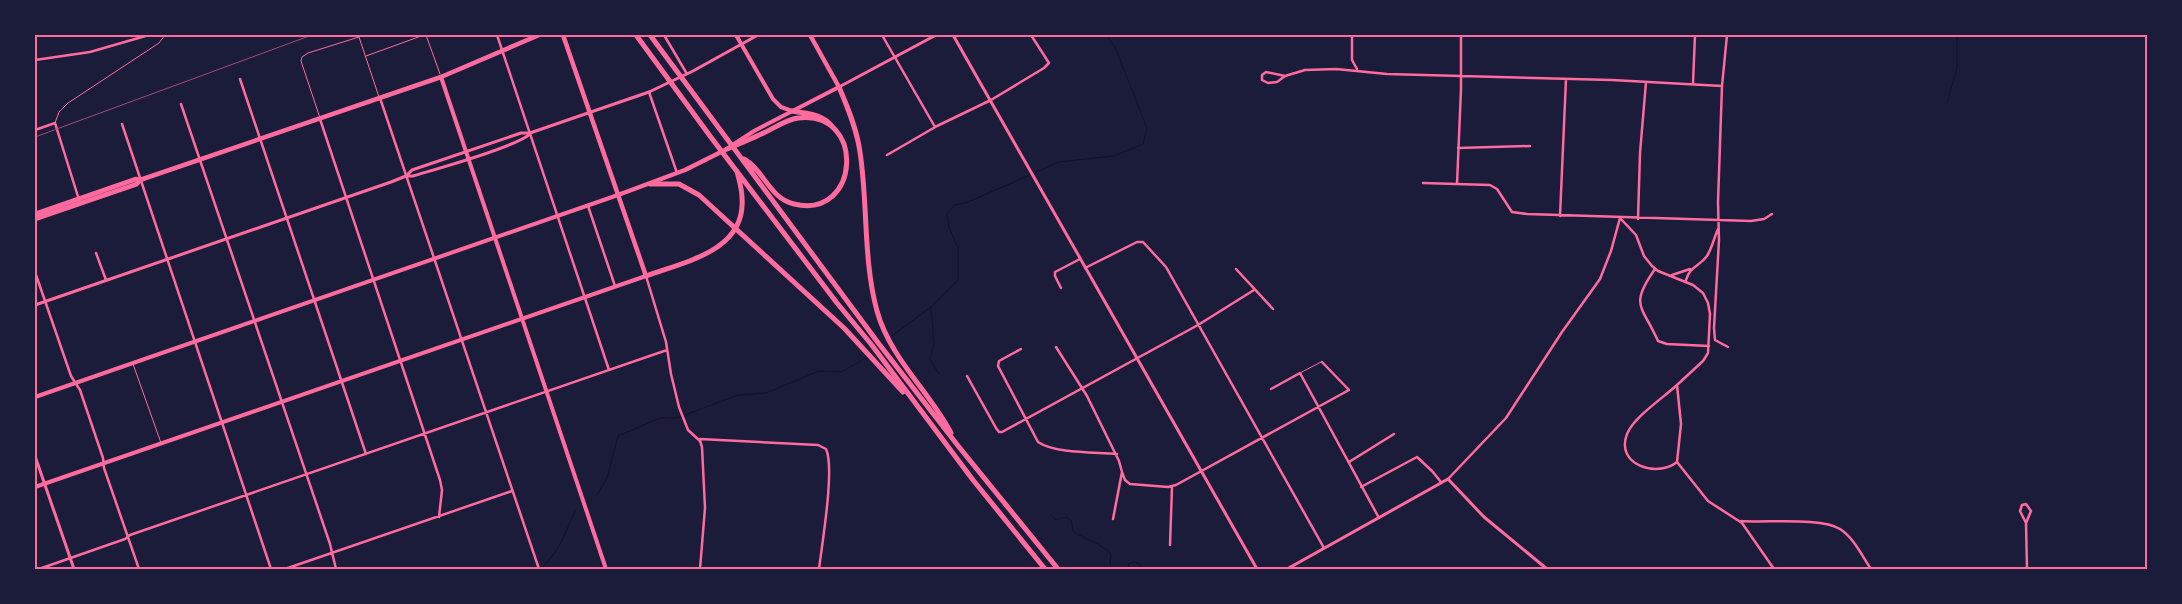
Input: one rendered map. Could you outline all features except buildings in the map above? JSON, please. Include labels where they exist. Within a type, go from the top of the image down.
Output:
[{"type":"highway","points":[[636,35],[837,303],[887,365],[973,480],[1045,569]]},
{"type":"highway","points":[[646,35],[664,56]]},
{"type":"highway","points":[[650,35],[777,208],[959,447],[1058,569]]},
{"type":"highway","points":[[839,88],[860,152],[873,287],[881,321],[896,352],[944,419],[959,447]]},
{"type":"highway","points":[[741,159],[750,162],[772,190],[786,201],[803,205],[820,202],[838,189],[847,170],[845,146],[834,129],[823,117],[792,111]]},
{"type":"highway","points":[[727,149],[798,118],[814,119],[834,129]]},
{"type":"highway","points":[[741,159],[861,324],[887,365]]},
{"type":"highway","points":[[646,276],[702,256],[723,244],[729,238],[738,223],[742,211],[742,196],[736,168]]},
{"type":"highway","points":[[650,184],[679,184],[699,195],[844,328],[922,412]]},
{"type":"main road","points":[[35,214],[138,184],[140,180],[441,77],[539,35]]},
{"type":"main road","points":[[35,486],[103,460],[161,443],[646,276],[563,35]]},
{"type":"main road","points":[[736,35],[774,101],[782,108],[792,111]]},
{"type":"main road","points":[[35,397],[588,206],[677,173],[727,149],[746,136],[839,88],[810,35]]},
{"type":"main road","points":[[441,77],[606,569]]},
{"type":"main road","points":[[35,219],[80,201]]},
{"type":"street","points":[[35,60],[90,52],[149,35]]},
{"type":"street","points":[[497,35],[609,370]]},
{"type":"street","points":[[664,35],[687,74]]},
{"type":"street","points":[[35,305],[406,176],[413,176],[524,139],[530,134],[649,92],[687,74],[758,35]]},
{"type":"street","points":[[882,35],[935,127]]},
{"type":"street","points":[[839,88],[936,35]]},
{"type":"street","points":[[953,35],[1257,569]]},
{"type":"street","points":[[887,155],[935,127],[991,100],[1044,68],[1049,63],[1032,35]]},
{"type":"street","points":[[1352,35],[1352,60],[1358,70]]},
{"type":"street","points":[[1457,184],[1461,35]]},
{"type":"street","points":[[1693,84],[1695,35]]},
{"type":"street","points":[[1727,35],[1722,86],[1714,336],[1716,342],[1728,347]]},
{"type":"street","points":[[1285,76],[1266,72],[1262,76],[1262,80],[1268,83],[1277,82],[1285,76],[1316,69],[1358,70],[1387,74],[1722,86]]},
{"type":"street","points":[[240,79],[366,454]]},
{"type":"street","points":[[1560,216],[1566,79]]},
{"type":"street","points":[[1638,219],[1640,153],[1646,82]]},
{"type":"street","points":[[649,92],[677,173]]},
{"type":"street","points":[[380,98],[539,569]]},
{"type":"street","points":[[181,104],[336,569]]},
{"type":"street","points":[[320,119],[442,485],[439,517]]},
{"type":"street","points":[[35,130],[55,123],[80,201]]},
{"type":"street","points":[[122,124],[272,569]]},
{"type":"street","points":[[406,176],[412,170],[521,133],[530,134]]},
{"type":"street","points":[[1458,148],[1530,146]]},
{"type":"street","points":[[1423,184],[1495,187],[1509,209],[1515,213],[1718,221],[1758,220],[1772,214]]},
{"type":"street","points":[[588,206],[615,286]]},
{"type":"street","points":[[1620,218],[1636,235],[1646,260],[1655,269],[1686,281],[1700,290],[1708,303],[1710,314],[1709,346],[1703,361],[1636,422],[1628,433],[1626,441],[1627,452],[1636,464],[1644,468],[1658,470],[1670,467],[1678,462]]},
{"type":"street","points":[[1287,569],[1448,479],[1506,418],[1562,332],[1600,279],[1611,252],[1620,218]]},
{"type":"street","points":[[1666,274],[1678,275],[1706,257],[1718,228]]},
{"type":"street","points":[[1085,268],[1137,242],[1143,242],[1166,267],[1325,549]]},
{"type":"street","points":[[96,253],[106,280]]},
{"type":"street","points":[[1061,288],[1054,276],[1055,272],[1080,259]]},
{"type":"street","points":[[1236,269],[1273,309]]},
{"type":"street","points":[[1655,269],[1642,288],[1639,299],[1641,308],[1653,327],[1658,341],[1667,344],[1709,346]]},
{"type":"street","points":[[1686,281],[1690,269]]},
{"type":"street","points":[[35,272],[71,376],[80,390],[139,569]]},
{"type":"street","points":[[646,276],[679,407],[688,430],[698,439],[702,446],[705,508],[700,569]]},
{"type":"street","points":[[967,376],[978,399],[999,432],[1083,390],[1198,325],[1254,290]]},
{"type":"street","points":[[1056,347],[1083,390],[1117,454],[1125,480],[1130,484],[1172,487],[1349,390],[1322,362]]},
{"type":"street","points":[[1021,349],[1005,357],[998,365],[1035,438],[1046,446],[1117,454]]},
{"type":"street","points":[[39,569],[125,539],[127,536],[666,350]]},
{"type":"street","points":[[1271,389],[1300,373],[1379,518]]},
{"type":"street","points":[[1677,385],[1681,424],[1678,462],[1708,502],[1740,520],[1774,569]]},
{"type":"street","points":[[1349,462],[1394,434]]},
{"type":"street","points":[[698,439],[818,445],[826,448],[828,461],[828,505],[820,569]]},
{"type":"street","points":[[35,456],[74,569]]},
{"type":"street","points":[[1361,487],[1417,457],[1442,483]]},
{"type":"street","points":[[1113,519],[1122,472]]},
{"type":"street","points":[[1448,479],[1500,532],[1547,569]]},
{"type":"street","points":[[1170,545],[1172,487]]},
{"type":"street","points":[[285,569],[512,491]]},
{"type":"street","points":[[2026,523],[2020,508],[2026,504],[2030,511],[2026,523],[2027,569]]},
{"type":"street","points":[[1740,520],[1834,526],[1848,536],[1871,569]]},
{"type":"lane","points":[[55,123],[59,112],[68,103],[159,43],[166,35]]},
{"type":"lane","points":[[365,57],[425,35],[441,77]]},
{"type":"lane","points":[[320,119],[301,61],[302,56],[308,53],[358,37],[380,98]]},
{"type":"lane","points":[[1300,373],[1322,362]]},
{"type":"lane","points":[[133,363],[161,443]]},
{"type":"waterway","points":[[1036,172],[1059,162],[1114,156],[1143,144],[1147,128],[1115,47],[1106,35]]},
{"type":"waterway","points":[[1947,103],[1957,68],[1957,35]]},
{"type":"waterway","points":[[893,335],[931,307],[958,280],[958,248],[949,227],[947,214],[955,205],[968,202],[1030,175]]},
{"type":"waterway","points":[[931,307],[934,343],[930,359],[939,374]]},
{"type":"waterway","points":[[597,495],[607,478],[618,436],[660,418],[677,418],[738,395],[766,393],[819,371],[841,372],[868,357]]},
{"type":"waterway","points":[[540,569],[557,549],[575,511]]},
{"type":"waterway","points":[[1053,517],[1056,520],[1066,517],[1071,520],[1073,531],[1107,550],[1111,554],[1110,565],[1114,569]]},
{"type":"waterway","points":[[1130,569],[1129,563],[1135,562],[1142,569]]},
{"type":"railway","points":[[35,137],[312,35]]}]
